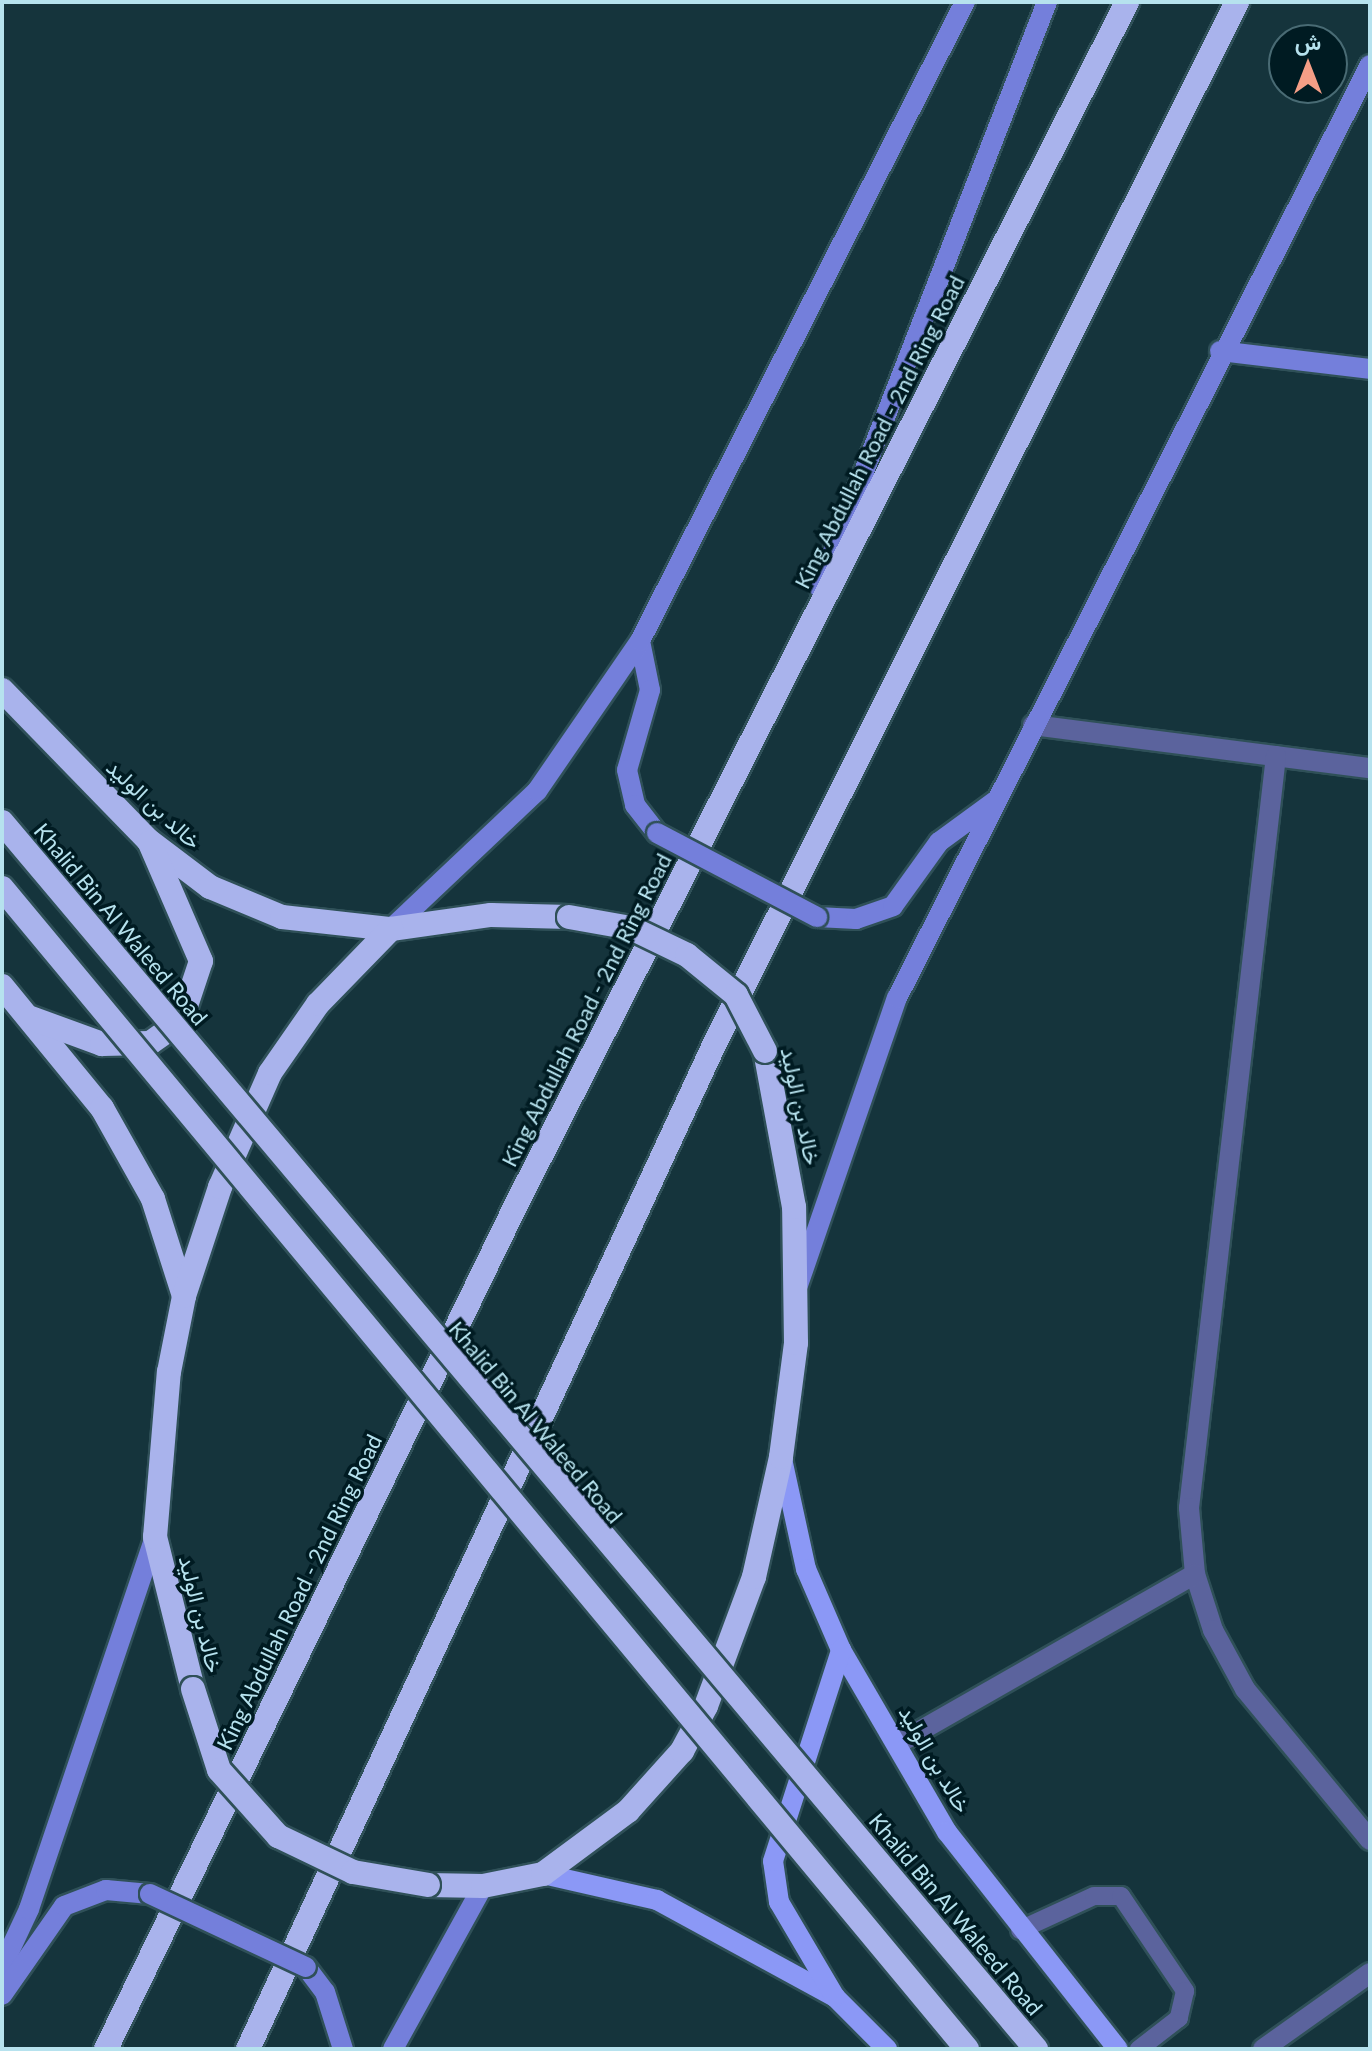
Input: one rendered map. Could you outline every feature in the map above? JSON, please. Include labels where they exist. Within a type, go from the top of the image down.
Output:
[{"type":"highway","name":"King Abdullah Road - 2nd Ring Road","points":[[106,2049],[518,1201],[1127,2]]},
{"type":"highway","points":[[248,2049],[715,1043],[1237,2]]},
{"type":"highway","name":"خالد بن الوليد","points":[[2,690],[148,840],[210,887],[282,917],[391,929],[491,915],[569,917],[631,928],[687,955],[736,995],[765,1051],[789,1175],[798,1285],[781,1457],[754,1577],[682,1751],[628,1811],[543,1874],[483,1886],[428,1885],[353,1872],[278,1836],[219,1770],[193,1689],[155,1537],[169,1372],[184,1296],[220,1187],[270,1073],[318,1004],[391,929]]},
{"type":"highway","name":"Khalid Bin Al Waleed Road","points":[[2,822],[554,1486],[1036,2049]]},
{"type":"highway","points":[[29,1017],[102,1044],[150,1043],[181,1021],[195,997],[201,961],[148,840]]},
{"type":"highway","points":[[2,888],[967,2049]]},
{"type":"highway","points":[[2,986],[83,1080],[146,1186],[184,1296]]},
{"type":"main road","points":[[391,929],[537,791],[640,641],[965,2]]},
{"type":"main road","points":[[784,677],[1047,2]]},
{"type":"main road","points":[[798,1285],[897,998],[1220,351],[1370,65]]},
{"type":"main road","points":[[1220,351],[1370,369]]},
{"type":"main road","points":[[640,641],[650,690],[627,770],[635,805],[657,833],[817,917],[856,919],[893,906],[939,842],[995,801]]},
{"type":"main road","name":"خالد بن الوليد","points":[[781,1457],[806,1569],[841,1650],[947,1832],[1020,1930],[1118,2049]]},
{"type":"main road","points":[[2,1967],[29,1909],[155,1537]]},
{"type":"main road","points":[[835,1997],[779,1902],[773,1861],[841,1650]]},
{"type":"main road","name":"خالد بن الوليد","points":[[543,1874],[657,1900],[835,1997],[887,2049]]},
{"type":"main road","points":[[393,2049],[483,1886]]},
{"type":"main road","points":[[2,1995],[64,1906],[106,1890],[150,1894],[306,1967],[325,1992],[343,2049]]},
{"type":"street","points":[[1033,725],[1370,768]]},
{"type":"street","points":[[1276,756],[1189,1508],[1195,1574],[1213,1630],[1245,1689],[1370,1840]]},
{"type":"street","points":[[897,1744],[1195,1574]]},
{"type":"street","points":[[1263,2049],[1370,1973]]},
{"type":"lane","points":[[1020,1930],[1094,1896],[1121,1896],[1185,1991],[1179,2018],[1139,2049]]}]
